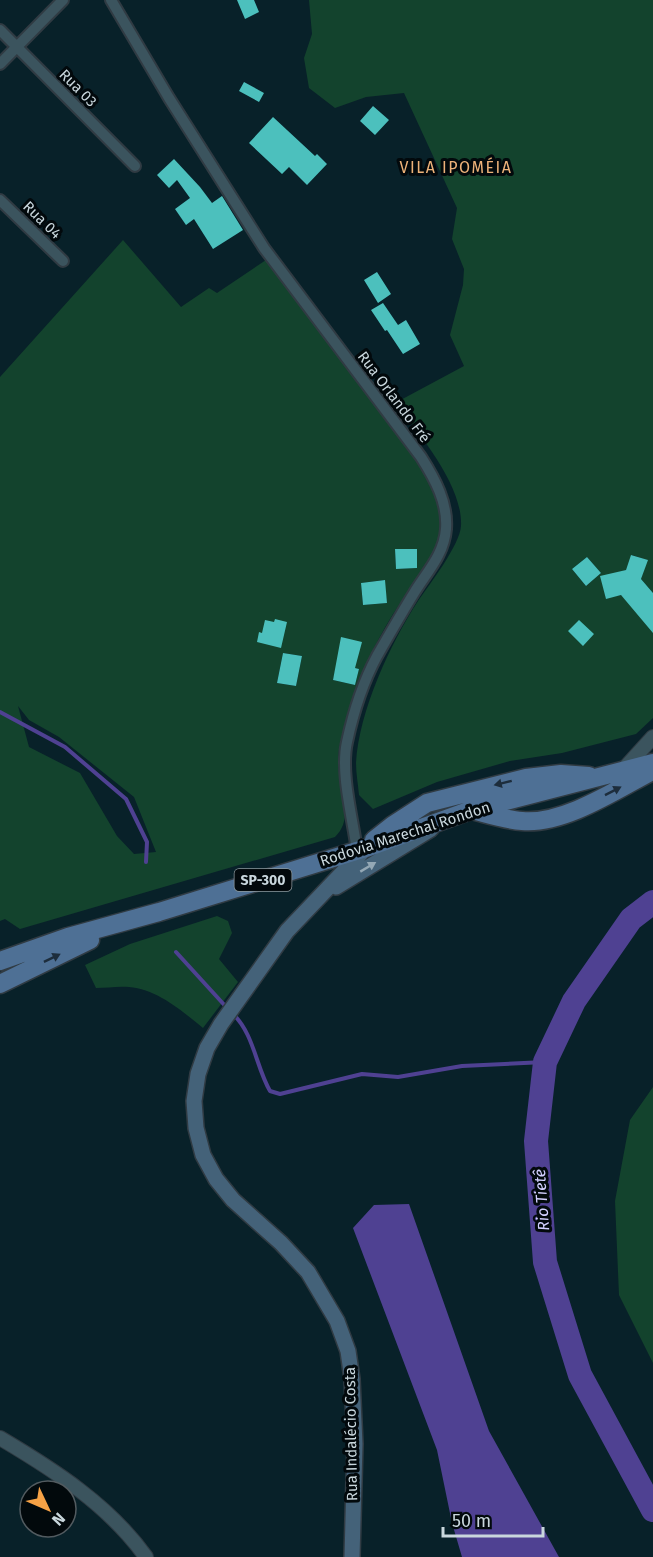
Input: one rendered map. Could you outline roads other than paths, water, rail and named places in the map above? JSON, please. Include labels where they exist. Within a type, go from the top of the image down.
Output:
[{"type":"main road","name":"Rodovia Marechal Rondon","points":[[0,961],[68,937],[159,912],[362,849],[471,810],[566,780],[602,777],[653,764]]},
{"type":"main road","points":[[471,810],[522,821],[546,820],[574,811],[653,771]]},
{"type":"main road","points":[[362,849],[427,803],[526,778],[566,780],[578,797],[574,811]]},
{"type":"main road","name":"Rua Indalécio Costa","points":[[318,898],[449,818]]},
{"type":"main road","name":"Rua Indalécio Costa","points":[[352,1557],[355,1444],[348,1351],[337,1321],[308,1272],[282,1243],[233,1200],[216,1179],[203,1155],[196,1128],[194,1101],[198,1074],[207,1048],[221,1024],[287,931],[362,849]]},
{"type":"main road","name":"Rodovia Marechal Rondon","points":[[0,984],[77,946],[159,912]]},
{"type":"street","points":[[0,64],[63,0]]},
{"type":"street","name":"Rua Orlando Fré","points":[[111,0],[168,98],[264,248],[422,457],[435,478],[441,495],[446,529],[443,547],[375,660],[346,744],[345,766],[362,849]]},
{"type":"street","name":"Rua 03","points":[[0,30],[135,166]]},
{"type":"street","name":"Rua 04","points":[[0,200],[63,261]]},
{"type":"street","points":[[622,771],[653,737]]},
{"type":"street","points":[[0,1438],[31,1456],[108,1513],[146,1557]]},
{"type":"waterway","points":[[0,712],[65,747],[126,799],[147,842],[146,862]]},
{"type":"waterway","name":"Rio Tietê","points":[[653,902],[631,919],[574,1001],[545,1062],[536,1141],[545,1262],[580,1375],[653,1510]]},
{"type":"waterway","points":[[176,952],[228,1009]]},
{"type":"waterway","points":[[233,1014],[246,1031],[270,1091],[280,1094],[362,1074],[398,1077],[462,1066],[545,1062]]},
{"type":"district","name":"VILA IPOMÉIA","points":[[456,167]]}]
